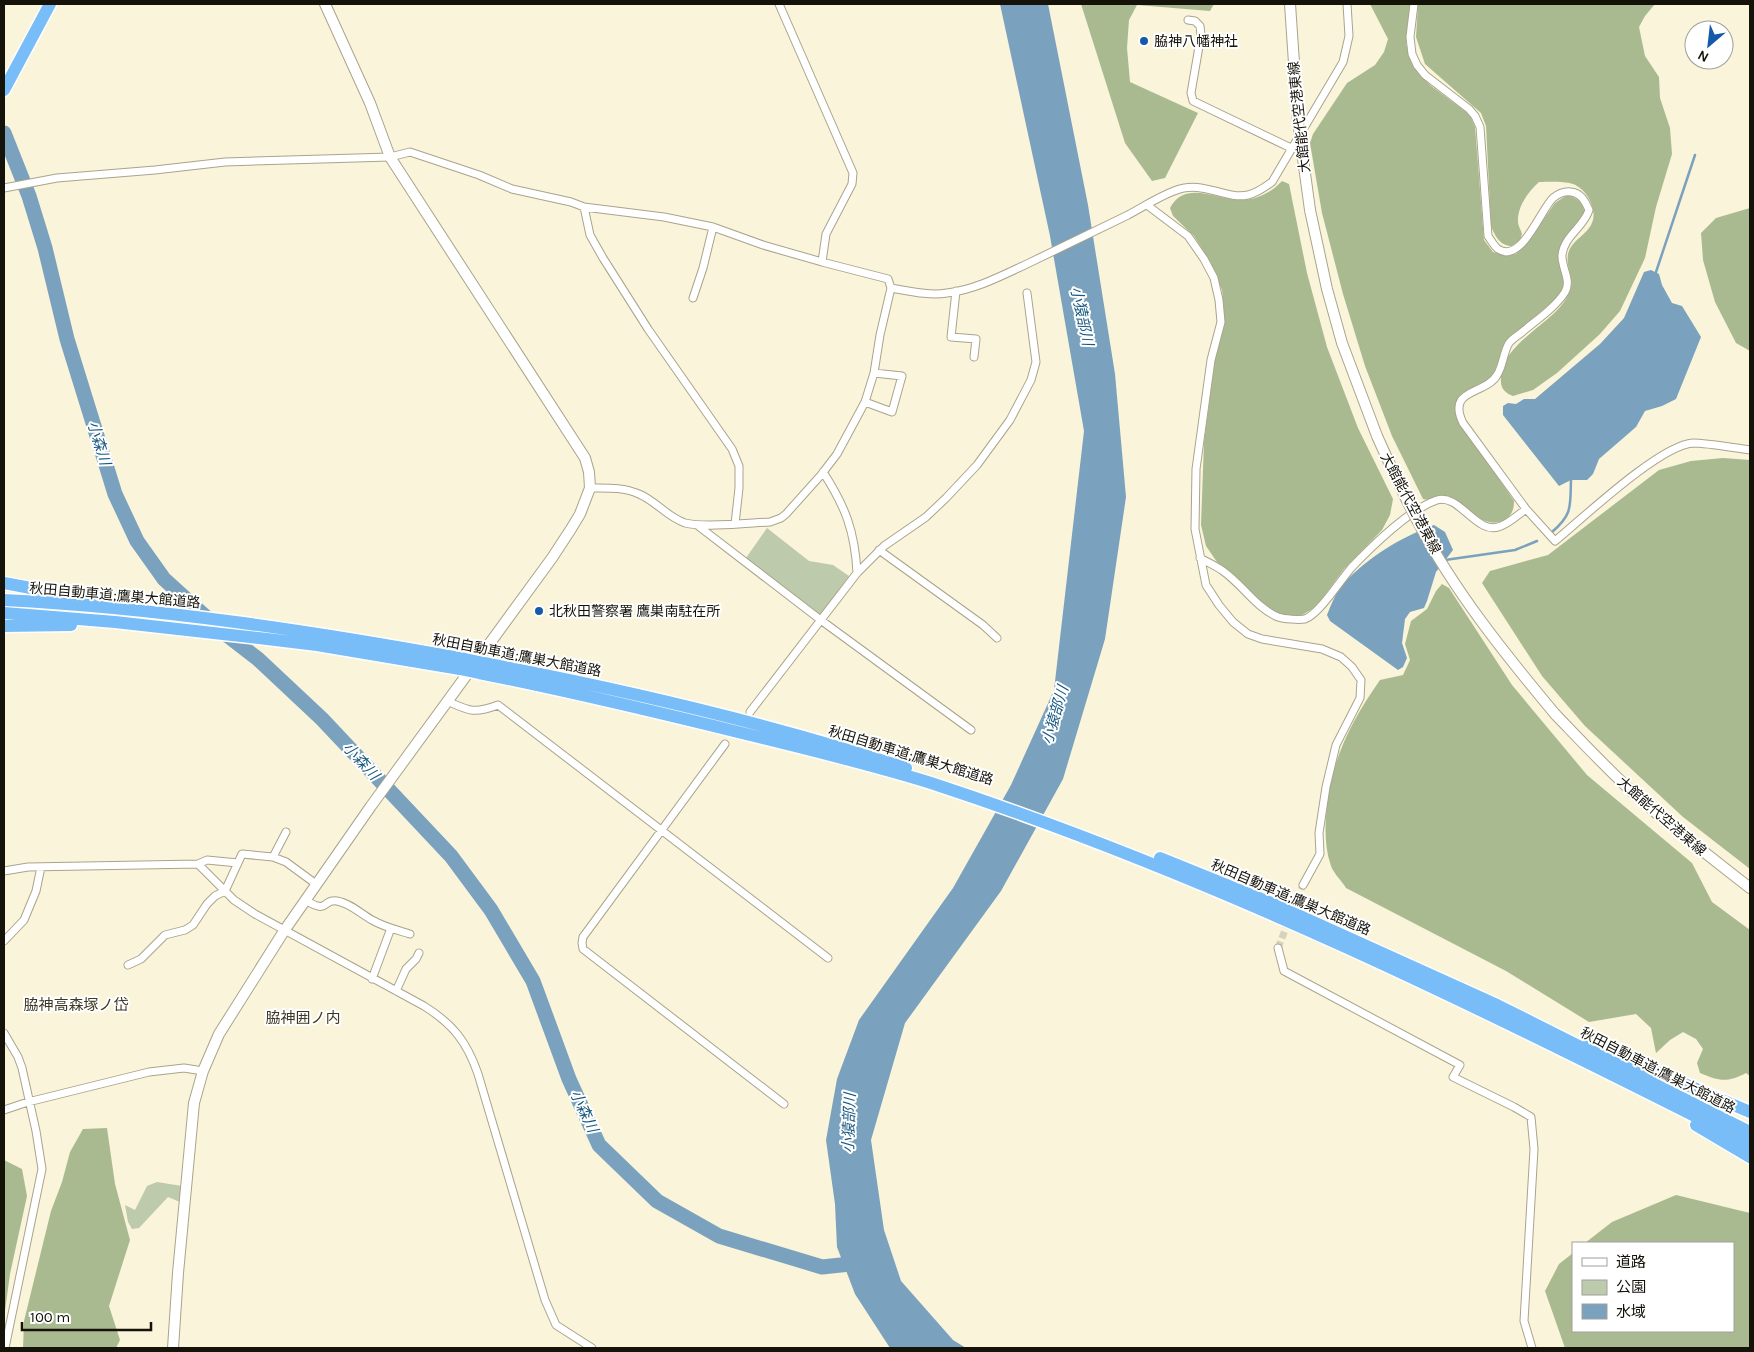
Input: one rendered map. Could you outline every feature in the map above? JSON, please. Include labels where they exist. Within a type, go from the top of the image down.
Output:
[{"type":"highway","points":[[4,90],[50,4]]},
{"type":"highway","points":[[4,583],[109,605]]},
{"type":"highway","name":"秋田自動車道;鷹巣大館道路","points":[[4,600],[109,605],[312,632],[481,668],[578,694],[930,779],[1104,840],[1269,902],[1497,1005],[1750,1132]]},
{"type":"highway","name":"秋田自動車道;鷹巣大館道路","points":[[4,613],[210,632],[462,664]]},
{"type":"highway","points":[[4,626],[116,624]]},
{"type":"highway","name":"秋田自動車道;鷹巣大館道路","points":[[1104,840],[1454,997],[1750,1144]]},
{"type":"highway","points":[[1454,997],[1707,1131],[1750,1157]]},
{"type":"highway","points":[[1497,1005],[1638,1063],[1750,1112]]},
{"type":"street","points":[[173,1348],[194,1103],[203,1071],[219,1034],[316,884],[447,700],[552,558],[580,514],[590,488],[589,472],[584,458],[390,157],[370,103],[325,4]]},
{"type":"street","points":[[779,4],[853,173],[852,184],[826,234],[822,262]]},
{"type":"street","name":"大館能代空港東線","points":[[1290,4],[1298,122],[1310,210],[1327,289],[1342,343],[1377,436],[1419,523],[1446,570],[1481,620],[1555,714],[1596,758],[1639,798],[1685,838],[1750,888]]},
{"type":"street","points":[[891,288],[930,294],[946,294],[965,290],[1015,270],[1187,186],[1204,187],[1236,195],[1248,194],[1263,188],[1272,182],[1343,62],[1349,36],[1347,4]]},
{"type":"street","points":[[1414,4],[1410,37],[1412,54],[1417,65],[1425,75],[1469,109],[1480,127],[1488,236],[1499,250],[1510,252],[1525,240],[1553,198],[1565,191],[1576,192],[1584,199],[1589,210],[1586,218],[1566,242],[1562,255],[1567,280],[1566,289],[1559,300],[1509,343],[1497,376],[1491,382],[1465,395],[1460,405],[1459,414],[1463,423],[1526,509],[1555,541],[1633,476],[1664,454],[1692,443],[1750,450]]},
{"type":"street","points":[[1188,20],[1195,21],[1200,26],[1201,34],[1191,93],[1192,101],[1291,148]]},
{"type":"street","points":[[4,188],[57,178],[225,162],[390,157],[410,152],[479,175],[512,189],[571,202],[584,207],[664,217],[713,227],[763,245],[888,279],[891,288],[880,335],[874,373],[865,402],[837,454],[781,518],[770,522],[697,525],[684,522],[670,515],[640,494],[616,487],[590,488]]},
{"type":"street","points":[[1147,205],[1188,236],[1214,278],[1219,300],[1221,322],[1211,360],[1196,469],[1195,529],[1206,585],[1233,622],[1248,634],[1262,639],[1322,649],[1341,657],[1352,666],[1361,680],[1360,698],[1336,745],[1326,787],[1319,833],[1320,854],[1303,885]]},
{"type":"street","points":[[584,207],[590,236],[603,258],[648,329],[732,449],[739,466],[739,488],[734,524]]},
{"type":"street","points":[[693,298],[713,227]]},
{"type":"street","points":[[956,292],[951,337],[976,339],[974,357]]},
{"type":"street","points":[[750,712],[822,621],[857,573],[880,550],[926,517],[946,498],[977,465],[1010,420],[1031,380],[1036,362],[1028,293]]},
{"type":"street","points":[[865,402],[892,412],[902,376],[874,373]]},
{"type":"street","points":[[823,472],[840,498],[848,519],[856,549],[857,573]]},
{"type":"street","points":[[1200,558],[1224,571],[1260,606],[1273,614],[1280,618],[1304,619],[1317,611],[1351,568],[1404,519],[1438,500],[1456,504],[1463,508],[1473,519],[1491,528],[1500,527],[1526,509]]},
{"type":"street","points":[[697,525],[822,621],[971,730]]},
{"type":"street","points":[[880,550],[984,625],[997,638]]},
{"type":"street","points":[[447,700],[470,711],[485,710],[498,705],[828,958]]},
{"type":"street","points":[[725,744],[583,937],[582,943],[583,949],[784,1104]]},
{"type":"street","points":[[273,857],[286,832]]},
{"type":"street","points":[[128,965],[141,959],[165,935],[185,930],[193,925],[207,904],[215,896],[226,891],[242,854],[273,857],[286,862],[316,884]]},
{"type":"street","points":[[4,871],[28,867],[198,864],[207,860],[238,863]]},
{"type":"street","points":[[198,864],[234,900],[284,931],[442,1017],[460,1037],[472,1057],[552,1319],[556,1325],[592,1348]]},
{"type":"street","points":[[4,941],[24,920],[36,891],[41,867]]},
{"type":"street","points":[[305,900],[318,907],[337,901],[350,906],[374,921],[410,934]]},
{"type":"street","points":[[372,979],[391,928]]},
{"type":"street","points":[[1278,948],[1284,971],[1460,1065],[1454,1077],[1531,1117],[1534,1149],[1524,1321],[1532,1348]]},
{"type":"street","points":[[396,991],[406,969],[419,953]]},
{"type":"street","points":[[4,1033],[20,1063],[36,1131],[42,1170],[5,1348]]},
{"type":"street","points":[[4,1110],[28,1102],[149,1072],[184,1068],[203,1071]]},
{"type":"green space","points":[[1081,4],[1214,4],[1210,11],[1137,5],[1129,20],[1127,48],[1130,82],[1198,113],[1165,178],[1152,181],[1125,143]]},
{"type":"green space","points":[[1370,4],[1411,4],[1406,44],[1415,68],[1430,85],[1470,115],[1475,127],[1484,240],[1493,252],[1505,256],[1516,254],[1524,247],[1555,203],[1567,195],[1579,201],[1585,213],[1563,242],[1559,260],[1564,282],[1562,291],[1506,342],[1494,373],[1489,380],[1462,393],[1456,405],[1456,416],[1514,501],[1511,514],[1504,520],[1497,522],[1483,520],[1450,498],[1441,496],[1428,500],[1423,499],[1392,436],[1365,366],[1343,294],[1322,213],[1310,143],[1313,134],[1347,83],[1375,65],[1384,52],[1388,39]]},
{"type":"green space","points":[[1418,4],[1655,4],[1639,27],[1645,56],[1659,77],[1660,98],[1670,128],[1672,154],[1656,207],[1645,258],[1620,311],[1600,334],[1557,373],[1533,390],[1513,396],[1505,391],[1501,383],[1504,365],[1518,345],[1557,311],[1569,294],[1572,282],[1568,254],[1575,242],[1591,225],[1594,213],[1593,207],[1587,195],[1573,184],[1539,182],[1527,195],[1519,211],[1518,223],[1522,234],[1520,240],[1512,246],[1508,246],[1498,240],[1491,226],[1486,126],[1481,113],[1425,64],[1416,37]]},
{"type":"green space","points":[[1282,181],[1289,184],[1307,273],[1327,347],[1358,428],[1393,499],[1390,515],[1382,530],[1344,569],[1316,607],[1302,615],[1282,615],[1263,605],[1234,575],[1217,562],[1206,546],[1201,525],[1204,442],[1216,352],[1225,322],[1222,290],[1211,263],[1194,236],[1173,216],[1170,208],[1176,199],[1193,193],[1241,200],[1252,199],[1268,192]]},
{"type":"green space","points":[[1750,208],[1750,351],[1736,343],[1715,302],[1703,260],[1701,233],[1716,218]]},
{"type":"green space","points":[[1723,458],[1750,460],[1750,869],[1683,817],[1585,726],[1542,676],[1482,583],[1490,571],[1548,555],[1659,470],[1691,461]]},
{"type":"green space","points":[[767,528],[809,561],[833,565],[849,576],[820,616],[746,558]]},
{"type":"green space","points":[[1442,584],[1449,588],[1512,685],[1587,775],[1692,863],[1712,902],[1750,930],[1750,1076],[1746,1073],[1723,1080],[1700,1073],[1697,1063],[1703,1049],[1696,1039],[1683,1032],[1670,1040],[1656,1053],[1651,1028],[1636,1014],[1589,1022],[1506,971],[1346,888],[1334,872],[1327,851],[1326,820],[1330,787],[1339,754],[1353,724],[1380,680],[1403,675],[1410,660],[1405,644],[1411,621],[1427,609],[1436,591]]},
{"type":"green space","points":[[107,1128],[115,1184],[130,1240],[109,1306],[120,1340],[116,1348],[23,1348],[24,1321],[51,1211],[62,1182],[70,1152],[83,1129]]},
{"type":"green space","points":[[4,1160],[22,1169],[27,1196],[10,1274],[4,1318]]},
{"type":"green space","points":[[157,1182],[182,1186],[180,1202],[168,1197],[139,1228],[132,1229],[128,1222],[125,1205],[135,1210],[147,1186]]},
{"type":"green space","points":[[1676,1195],[1750,1213],[1750,1348],[1565,1348],[1545,1291],[1559,1264],[1572,1254],[1572,1332],[1734,1332],[1734,1242],[1586,1242],[1612,1222]]},
{"type":"water","name":"小猿部川","points":[[1000,4],[1048,4],[1088,205],[1115,374],[1126,497],[1105,639],[1063,779],[1001,891],[905,1023],[871,1140],[884,1230],[901,1281],[953,1340],[966,1348],[890,1348],[855,1294],[837,1247],[835,1204],[826,1140],[837,1079],[859,1020],[953,888],[1011,785],[1054,690],[1084,431],[1050,236]]},
{"type":"water","points":[[1651,270],[1659,274],[1662,285],[1672,303],[1682,306],[1701,337],[1676,399],[1645,411],[1636,427],[1599,459],[1593,474],[1587,480],[1571,480],[1559,486],[1503,415],[1503,406],[1508,403],[1516,404],[1524,399],[1535,399],[1600,344],[1624,318],[1644,272]]},
{"type":"water","points":[[1434,525],[1445,532],[1453,550],[1436,572],[1424,608],[1410,612],[1405,619],[1402,643],[1407,658],[1403,667],[1398,670],[1330,621],[1327,615],[1340,587],[1352,574],[1385,549]]},
{"type":"waterway","name":"小森川","points":[[4,133],[29,196],[45,248],[67,339],[115,494],[137,541],[164,579],[218,628],[258,659],[322,719],[451,856],[491,910],[533,981],[569,1079],[599,1145],[657,1201],[719,1236],[822,1267],[850,1264]]},
{"type":"waterway","points":[[1656,272],[1695,155]]},
{"type":"waterway","points":[[1552,532],[1564,520],[1569,509],[1571,480]]},
{"type":"waterway","points":[[1445,560],[1515,550],[1537,541]]},
{"type":"tunnel","points":[[1278,948],[1303,885]]},
{"type":"place","name":"脇神八幡神社","points":[[1144,41]]},
{"type":"place","name":"北秋田警察署 鷹巣南駐在所","points":[[539,611]]},
{"type":"district","name":"脇神高森塚ノ岱","points":[[76,1005]]},
{"type":"district","name":"脇神囲ノ内","points":[[303,1018]]}]
